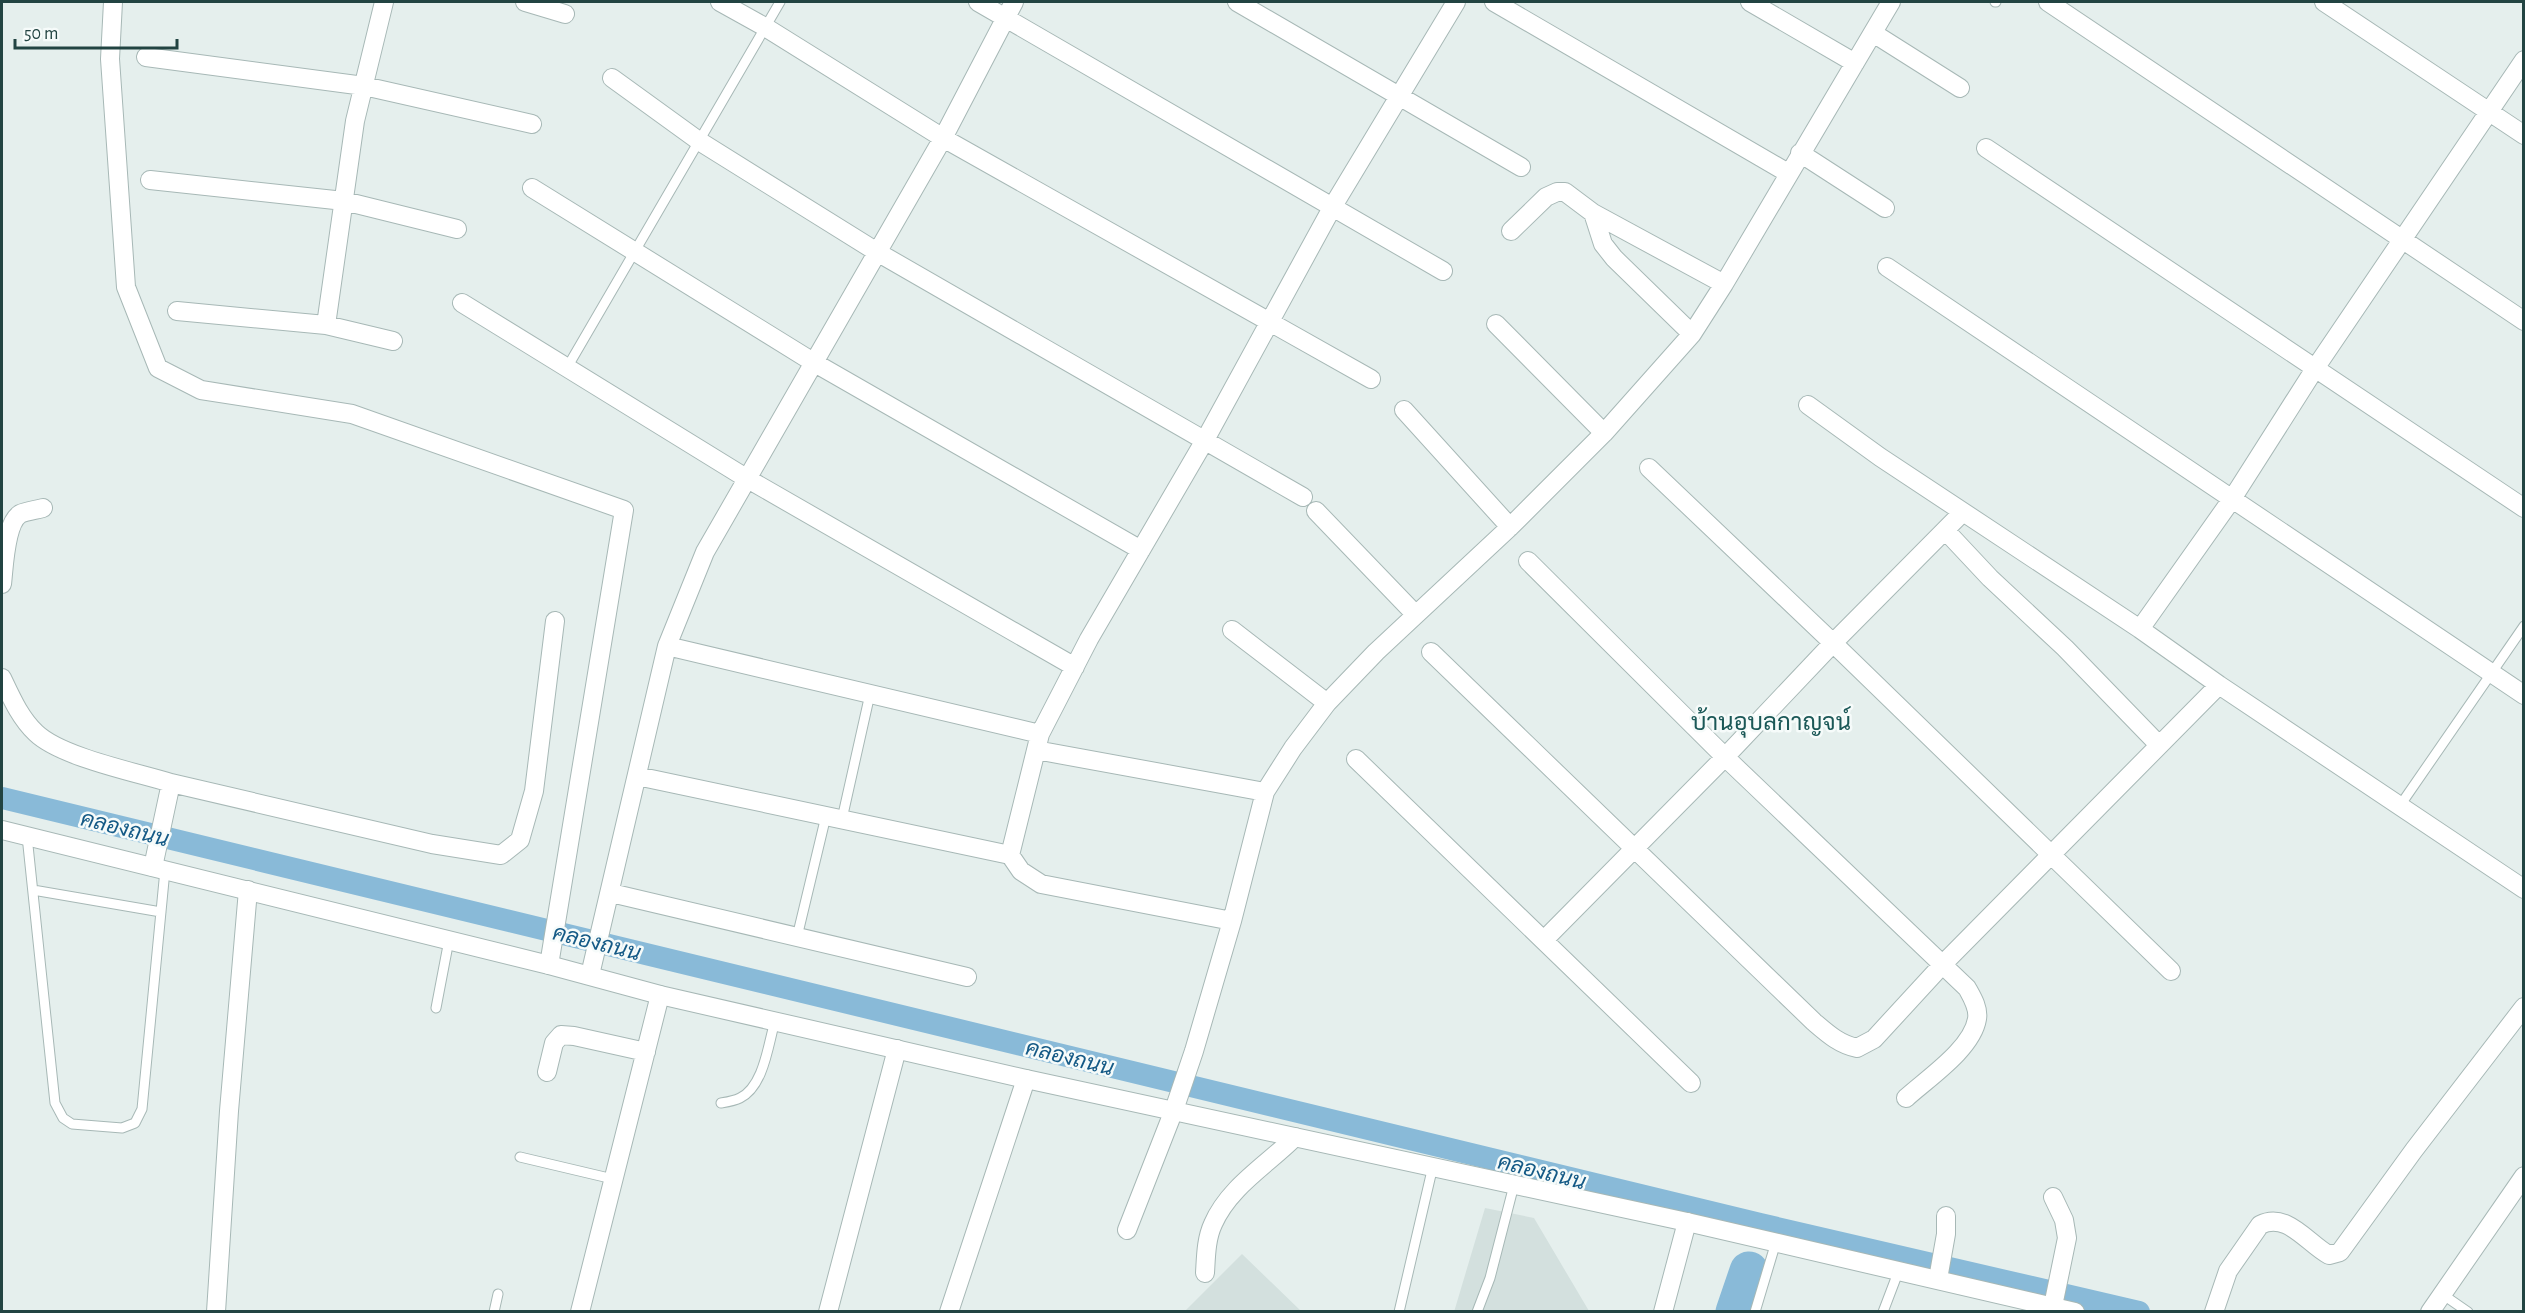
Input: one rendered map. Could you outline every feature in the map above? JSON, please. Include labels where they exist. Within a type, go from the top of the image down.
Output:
[{"type":"street","points":[[113,2],[110,59],[126,286],[158,368],[201,390],[352,414],[624,510],[549,964]]},
{"type":"street","points":[[326,324],[355,121],[384,2]]},
{"type":"street","points":[[525,2],[566,14]]},
{"type":"street","points":[[720,2],[765,27],[943,138],[1371,379]]},
{"type":"street","points":[[978,2],[1009,9],[1443,271]]},
{"type":"street","points":[[1237,2],[1521,167]]},
{"type":"street","points":[[1010,855],[1038,742],[1075,667],[1205,441],[1333,206],[1397,96],[1456,2]]},
{"type":"street","points":[[1494,2],[1788,173]]},
{"type":"street","points":[[1750,2],[1855,63]]},
{"type":"street","points":[[1127,1230],[1194,1051],[1232,921],[1265,792],[1293,748],[1328,703],[1414,614],[1510,527],[1604,433],[1692,334],[1891,2]]},
{"type":"street","points":[[2048,2],[2523,321]]},
{"type":"street","points":[[2324,2],[2523,135]]},
{"type":"street","points":[[592,967],[667,646],[705,552],[943,138],[1009,9]]},
{"type":"street","points":[[1873,33],[1960,88]]},
{"type":"street","points":[[146,57],[364,86],[532,124]]},
{"type":"street","points":[[2140,629],[2232,499],[2316,367],[2523,60]]},
{"type":"street","points":[[612,78],[699,141],[877,252],[1303,497]]},
{"type":"street","points":[[1986,148],[2316,367],[2523,508]]},
{"type":"street","points":[[1800,153],[1885,208]]},
{"type":"street","points":[[150,180],[344,201],[457,229]]},
{"type":"street","points":[[532,188],[813,362],[1141,550]]},
{"type":"street","points":[[1511,231],[1546,197],[1557,192],[1565,192],[1593,213],[1724,284]]},
{"type":"street","points":[[1593,213],[1600,237],[1614,258],[1692,334]]},
{"type":"street","points":[[1887,267],[2523,695]]},
{"type":"street","points":[[462,303],[568,366],[746,478],[1075,667]]},
{"type":"street","points":[[177,310],[326,324],[393,341]]},
{"type":"street","points":[[1496,324],[1604,433]]},
{"type":"street","points":[[1808,405],[1880,457],[2140,629],[2398,807],[2523,889]]},
{"type":"street","points":[[1404,410],[1510,527]]},
{"type":"street","points":[[1649,468],[2171,971]]},
{"type":"street","points":[[2,584],[10,530],[14,521],[20,514],[43,508]]},
{"type":"street","points":[[1316,511],[1414,614]]},
{"type":"street","points":[[1545,939],[1963,512]]},
{"type":"street","points":[[1945,530],[1990,578],[2065,648],[2159,745]]},
{"type":"street","points":[[1528,561],[1725,757],[1967,988],[1975,1003],[1977,1017],[1972,1034],[1954,1055],[1905,1098]]},
{"type":"street","points":[[2,678],[24,720],[36,734],[58,749],[169,789],[432,844],[501,855],[520,840],[534,791],[555,621]]},
{"type":"street","points":[[1232,630],[1328,703]]},
{"type":"street","points":[[667,646],[870,694],[1038,742],[1265,792]]},
{"type":"street","points":[[1431,652],[1814,1022],[1832,1038],[1857,1048],[1874,1039],[1943,964],[2219,685]]},
{"type":"street","points":[[1356,759],[1545,939],[1691,1083]]},
{"type":"street","points":[[637,776],[1010,855],[1022,871],[1041,884],[1232,921]]},
{"type":"street","points":[[159,869],[157,846],[169,789]]},
{"type":"street","points":[[2,830],[549,964],[592,967],[660,995],[775,1022],[1026,1079],[1176,1102],[1295,1137],[1899,1270],[1939,1273],[2054,1300],[2075,1311]]},
{"type":"street","points":[[216,1311],[229,1111],[248,890]]},
{"type":"street","points":[[609,899],[797,937],[967,977]]},
{"type":"street","points":[[580,1311],[660,995]]},
{"type":"street","points":[[2214,1311],[2228,1271],[2260,1225],[2268,1221],[2286,1224],[2329,1255],[2340,1252],[2523,1007]]},
{"type":"street","points":[[547,1072],[554,1043],[561,1035],[646,1052]]},
{"type":"street","points":[[828,1311],[897,1049]]},
{"type":"street","points":[[949,1311],[1026,1079]]},
{"type":"street","points":[[1205,1274],[1212,1225],[1224,1202],[1295,1137]]},
{"type":"street","points":[[2430,1311],[2523,1176]]},
{"type":"street","points":[[2054,1197],[2064,1220],[2067,1238],[2054,1300]]},
{"type":"street","points":[[1939,1273],[1946,1234],[1946,1216]]},
{"type":"street","points":[[1663,1311],[1687,1222]]},
{"type":"lane","points":[[568,366],[780,2]]},
{"type":"lane","points":[[2398,807],[2523,626]]},
{"type":"lane","points":[[797,937],[870,694]]},
{"type":"lane","points":[[27,836],[55,1103],[63,1118],[72,1124],[122,1128],[135,1123],[142,1109],[160,912],[159,869]]},
{"type":"lane","points":[[33,890],[160,912]]},
{"type":"lane","points":[[436,1008],[449,940]]},
{"type":"lane","points":[[721,1103],[739,1099],[750,1091],[758,1079],[775,1022]]},
{"type":"lane","points":[[520,1157],[613,1179]]},
{"type":"lane","points":[[1399,1311],[1433,1166]]},
{"type":"lane","points":[[1477,1311],[1490,1278],[1514,1185]]},
{"type":"lane","points":[[1755,1311],[1776,1242]]},
{"type":"lane","points":[[1883,1311],[1899,1270]]},
{"type":"lane","points":[[494,1311],[498,1293]]},
{"type":"lane","points":[[2442,1294],[2468,1311]]},
{"type":"shaded area","points":[[1485,1208],[1534,1218],[1589,1311],[1454,1312]]},
{"type":"shaded area","points":[[1242,1254],[1301,1311],[1185,1311]]},
{"type":"waterway","name":"คลองถนน","points":[[2,798],[1760,1224],[2139,1312]]},
{"type":"waterway","points":[[1735,1312],[1749,1271]]},
{"type":"district","name":"บ้านอุบลกาญจน์","points":[[1771,722]]}]
